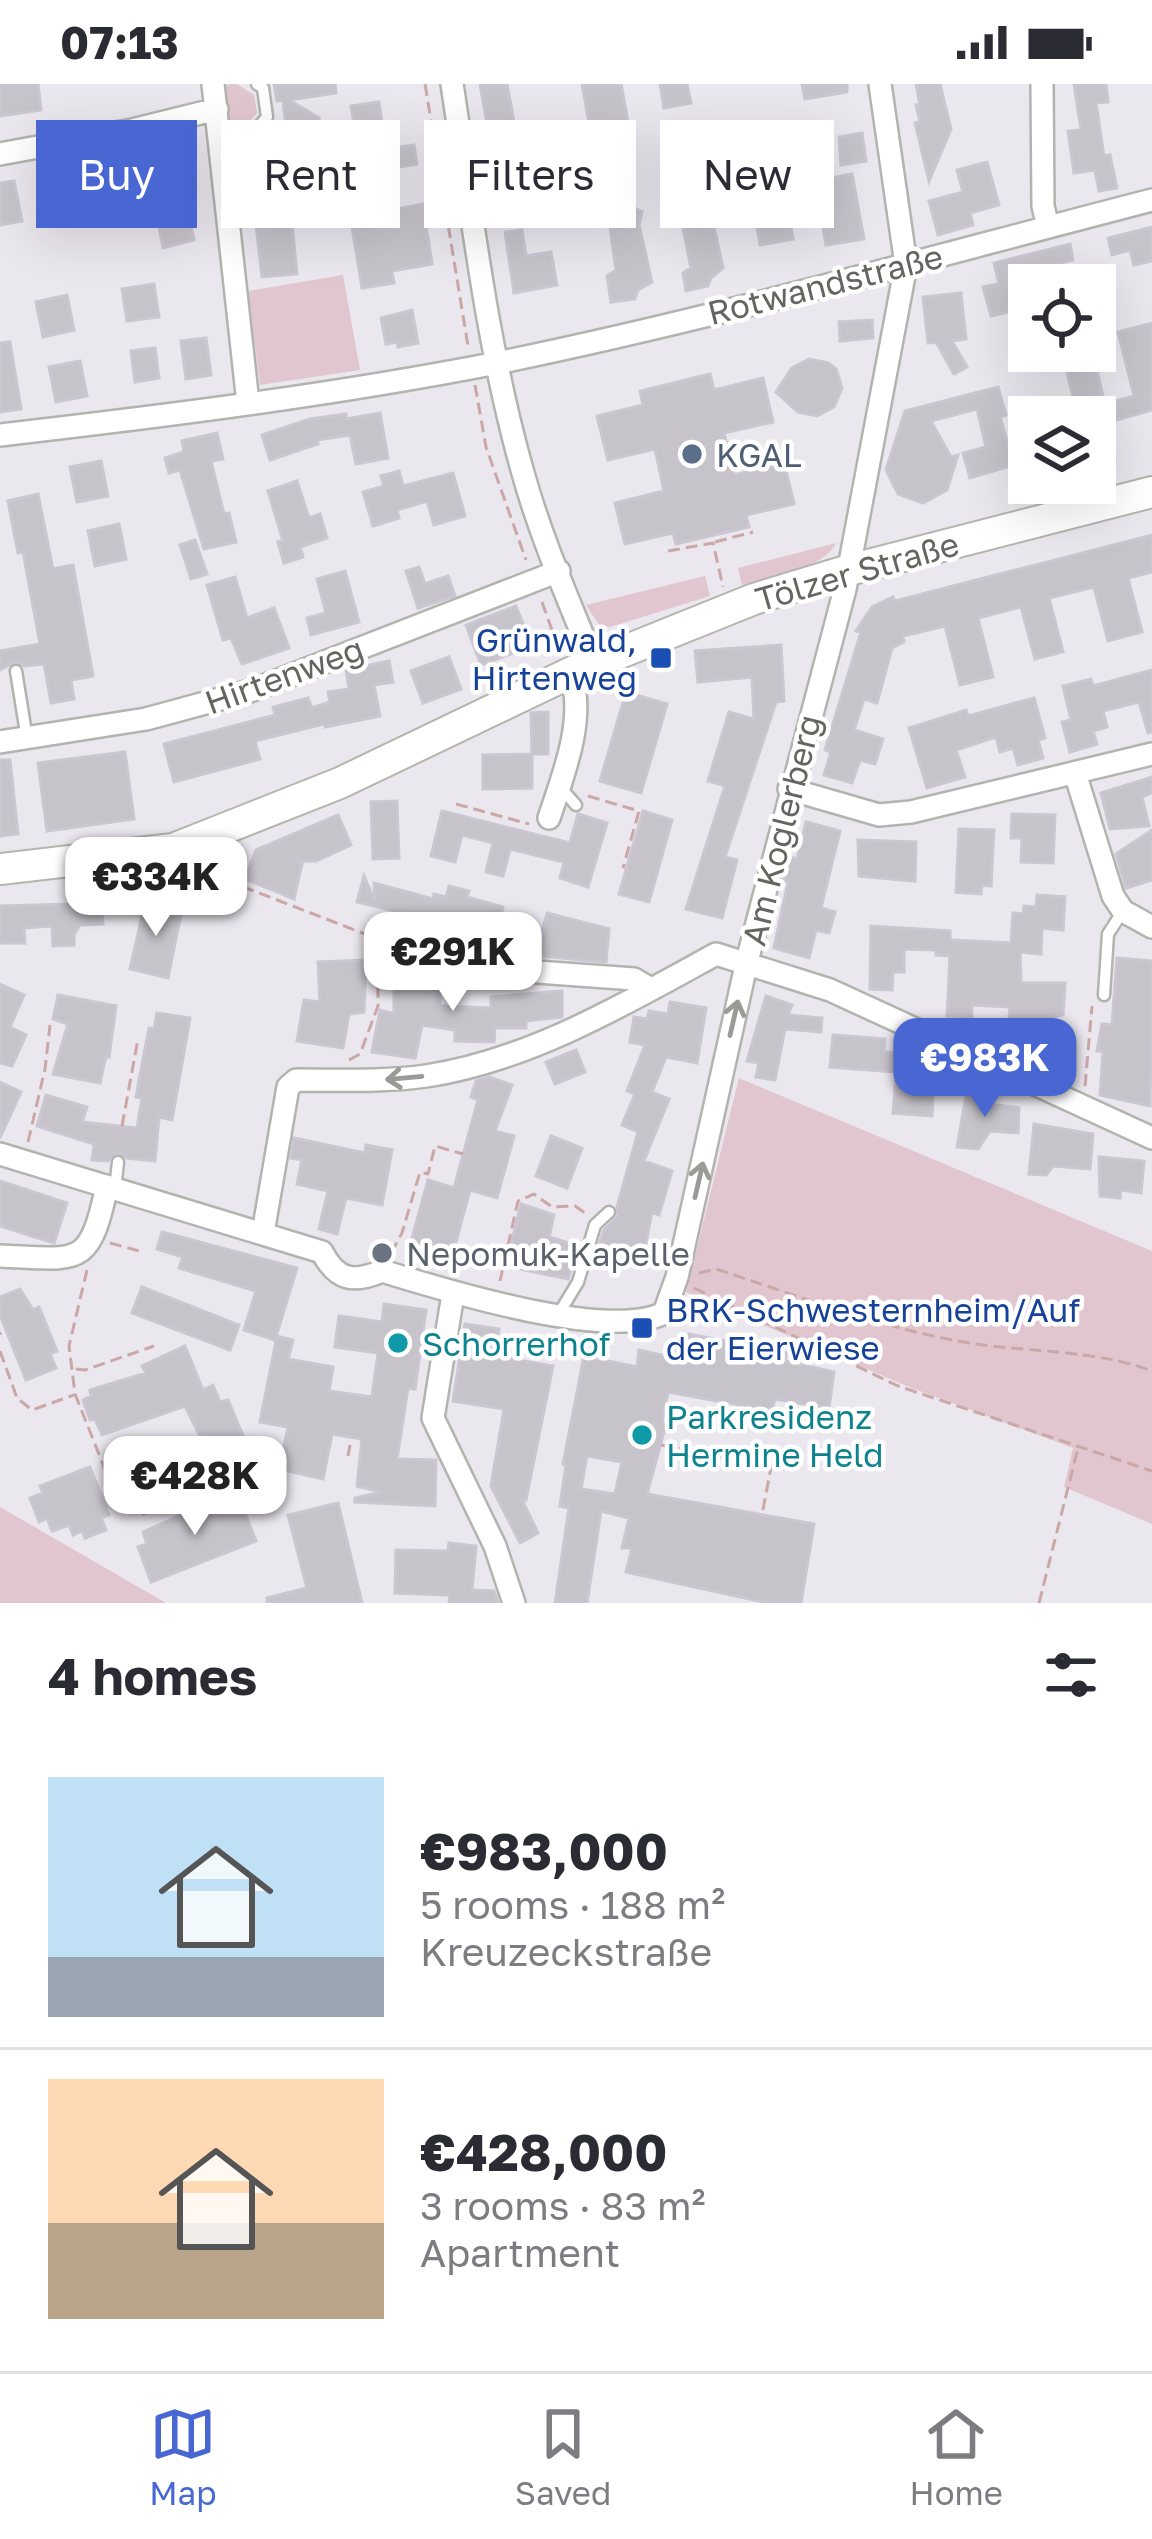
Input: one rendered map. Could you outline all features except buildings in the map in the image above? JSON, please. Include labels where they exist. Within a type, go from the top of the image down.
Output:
[{"type":"main road","name":"Tölzer Straße","points":[[0,868],[172,849],[340,783],[582,668],[754,599],[1152,492]]},
{"type":"street","points":[[213,84],[221,143]]},
{"type":"street","points":[[452,84],[496,363],[524,478],[559,572],[582,668],[560,787],[549,818]]},
{"type":"street","name":"Am Koglerberg","points":[[263,1233],[288,1087],[296,1080],[380,1080],[461,1069],[508,1054],[716,954],[747,961],[849,570],[906,265],[880,84]]},
{"type":"street","points":[[1042,84],[1043,206],[1048,227]]},
{"type":"street","points":[[0,154],[217,109]]},
{"type":"street","name":"Rotwandstraße","points":[[0,435],[248,403],[496,363],[906,265],[1152,200]]},
{"type":"street","points":[[230,228],[248,403]]},
{"type":"street","name":"Hirtenweg","points":[[0,742],[146,719],[254,690],[559,572]]},
{"type":"street","points":[[790,789],[879,814],[911,812],[1152,754]]},
{"type":"street","points":[[1075,773],[1107,886],[1124,910],[1152,927]]},
{"type":"street","points":[[450,958],[537,972],[634,979],[651,989]]},
{"type":"street","points":[[0,1154],[322,1252],[330,1268],[346,1280],[382,1271],[495,1304],[646,1322],[664,1313],[677,1277],[747,961],[830,990],[1152,1138]]},
{"type":"street","points":[[0,1256],[58,1258],[90,1244],[111,1187]]},
{"type":"street","points":[[453,1294],[433,1418],[495,1546],[514,1603]]},
{"type":"lane","points":[[257,84],[263,88],[264,120]]},
{"type":"lane","points":[[16,671],[27,739]]},
{"type":"lane","points":[[560,787],[576,805]]},
{"type":"lane","points":[[1104,995],[1108,934],[1124,910]]},
{"type":"lane","points":[[111,1187],[118,1162]]},
{"type":"lane","points":[[558,1315],[578,1282],[595,1226],[609,1212]]},
{"type":"path","points":[[668,551],[753,532]]},
{"type":"path","points":[[713,543],[725,595]]},
{"type":"path","points":[[560,787],[639,811],[623,868]]},
{"type":"path","points":[[456,804],[537,826],[549,818]]},
{"type":"path","points":[[172,849],[180,862],[322,918],[450,958]]},
{"type":"path","points":[[360,1054],[378,1006],[378,974],[386,960],[411,947]]},
{"type":"path","points":[[23,1161],[46,1069],[50,1025]]},
{"type":"path","points":[[122,1126],[138,1039]]},
{"type":"path","points":[[382,1271],[402,1233],[420,1172],[428,1174],[435,1146],[464,1154]]},
{"type":"path","points":[[495,1304],[518,1201],[534,1194],[552,1207],[575,1206],[585,1212],[587,1221]]},
{"type":"path","points":[[109,1478],[190,1446],[208,1489],[140,1515],[118,1502],[76,1394],[71,1326],[87,1274],[90,1244],[142,1252]]},
{"type":"path","points":[[677,1277],[716,1269],[959,1342],[1082,1356],[1152,1371]]},
{"type":"path","points":[[677,1277],[898,1386],[1152,1471]]},
{"type":"path","points":[[72,1369],[85,1370],[154,1346]]},
{"type":"path","points":[[0,1351],[17,1398],[32,1410],[76,1394]]},
{"type":"path","points":[[1039,1603],[1079,1444]]},
{"type":"path","points":[[348,1456],[350,1445]]},
{"type":"path","points":[[662,1445],[771,1467],[762,1514]]},
{"type":"shaded area","points":[[237,84],[254,95],[257,113],[250,120],[229,120],[224,87]]},
{"type":"shaded area","points":[[343,275],[360,370],[260,385],[248,291]]},
{"type":"shaded area","points":[[836,543],[808,566],[742,585],[738,568]]},
{"type":"shaded area","points":[[705,576],[710,596],[610,627],[599,625],[586,605]]},
{"type":"shaded area","points":[[739,1078],[1152,1251],[1152,1524],[1064,1487],[1073,1448],[909,1387],[686,1292]]},
{"type":"shaded area","points":[[0,1507],[166,1603],[0,1603]]},
{"type":"place","name":"KGAL","points":[[692,454]]},
{"type":"place","name":"Grünwald, Hirtenweg","points":[[661,658]]},
{"type":"place","name":"Nepomuk-Kapelle","points":[[382,1253]]},
{"type":"place","name":"BRK-Schwesternheim/Auf der Eierwiese","points":[[642,1328]]},
{"type":"place","name":"Schorrerhof","points":[[398,1343]]},
{"type":"place","name":"Parkresidenz Hermine Held","points":[[642,1435]]}]
